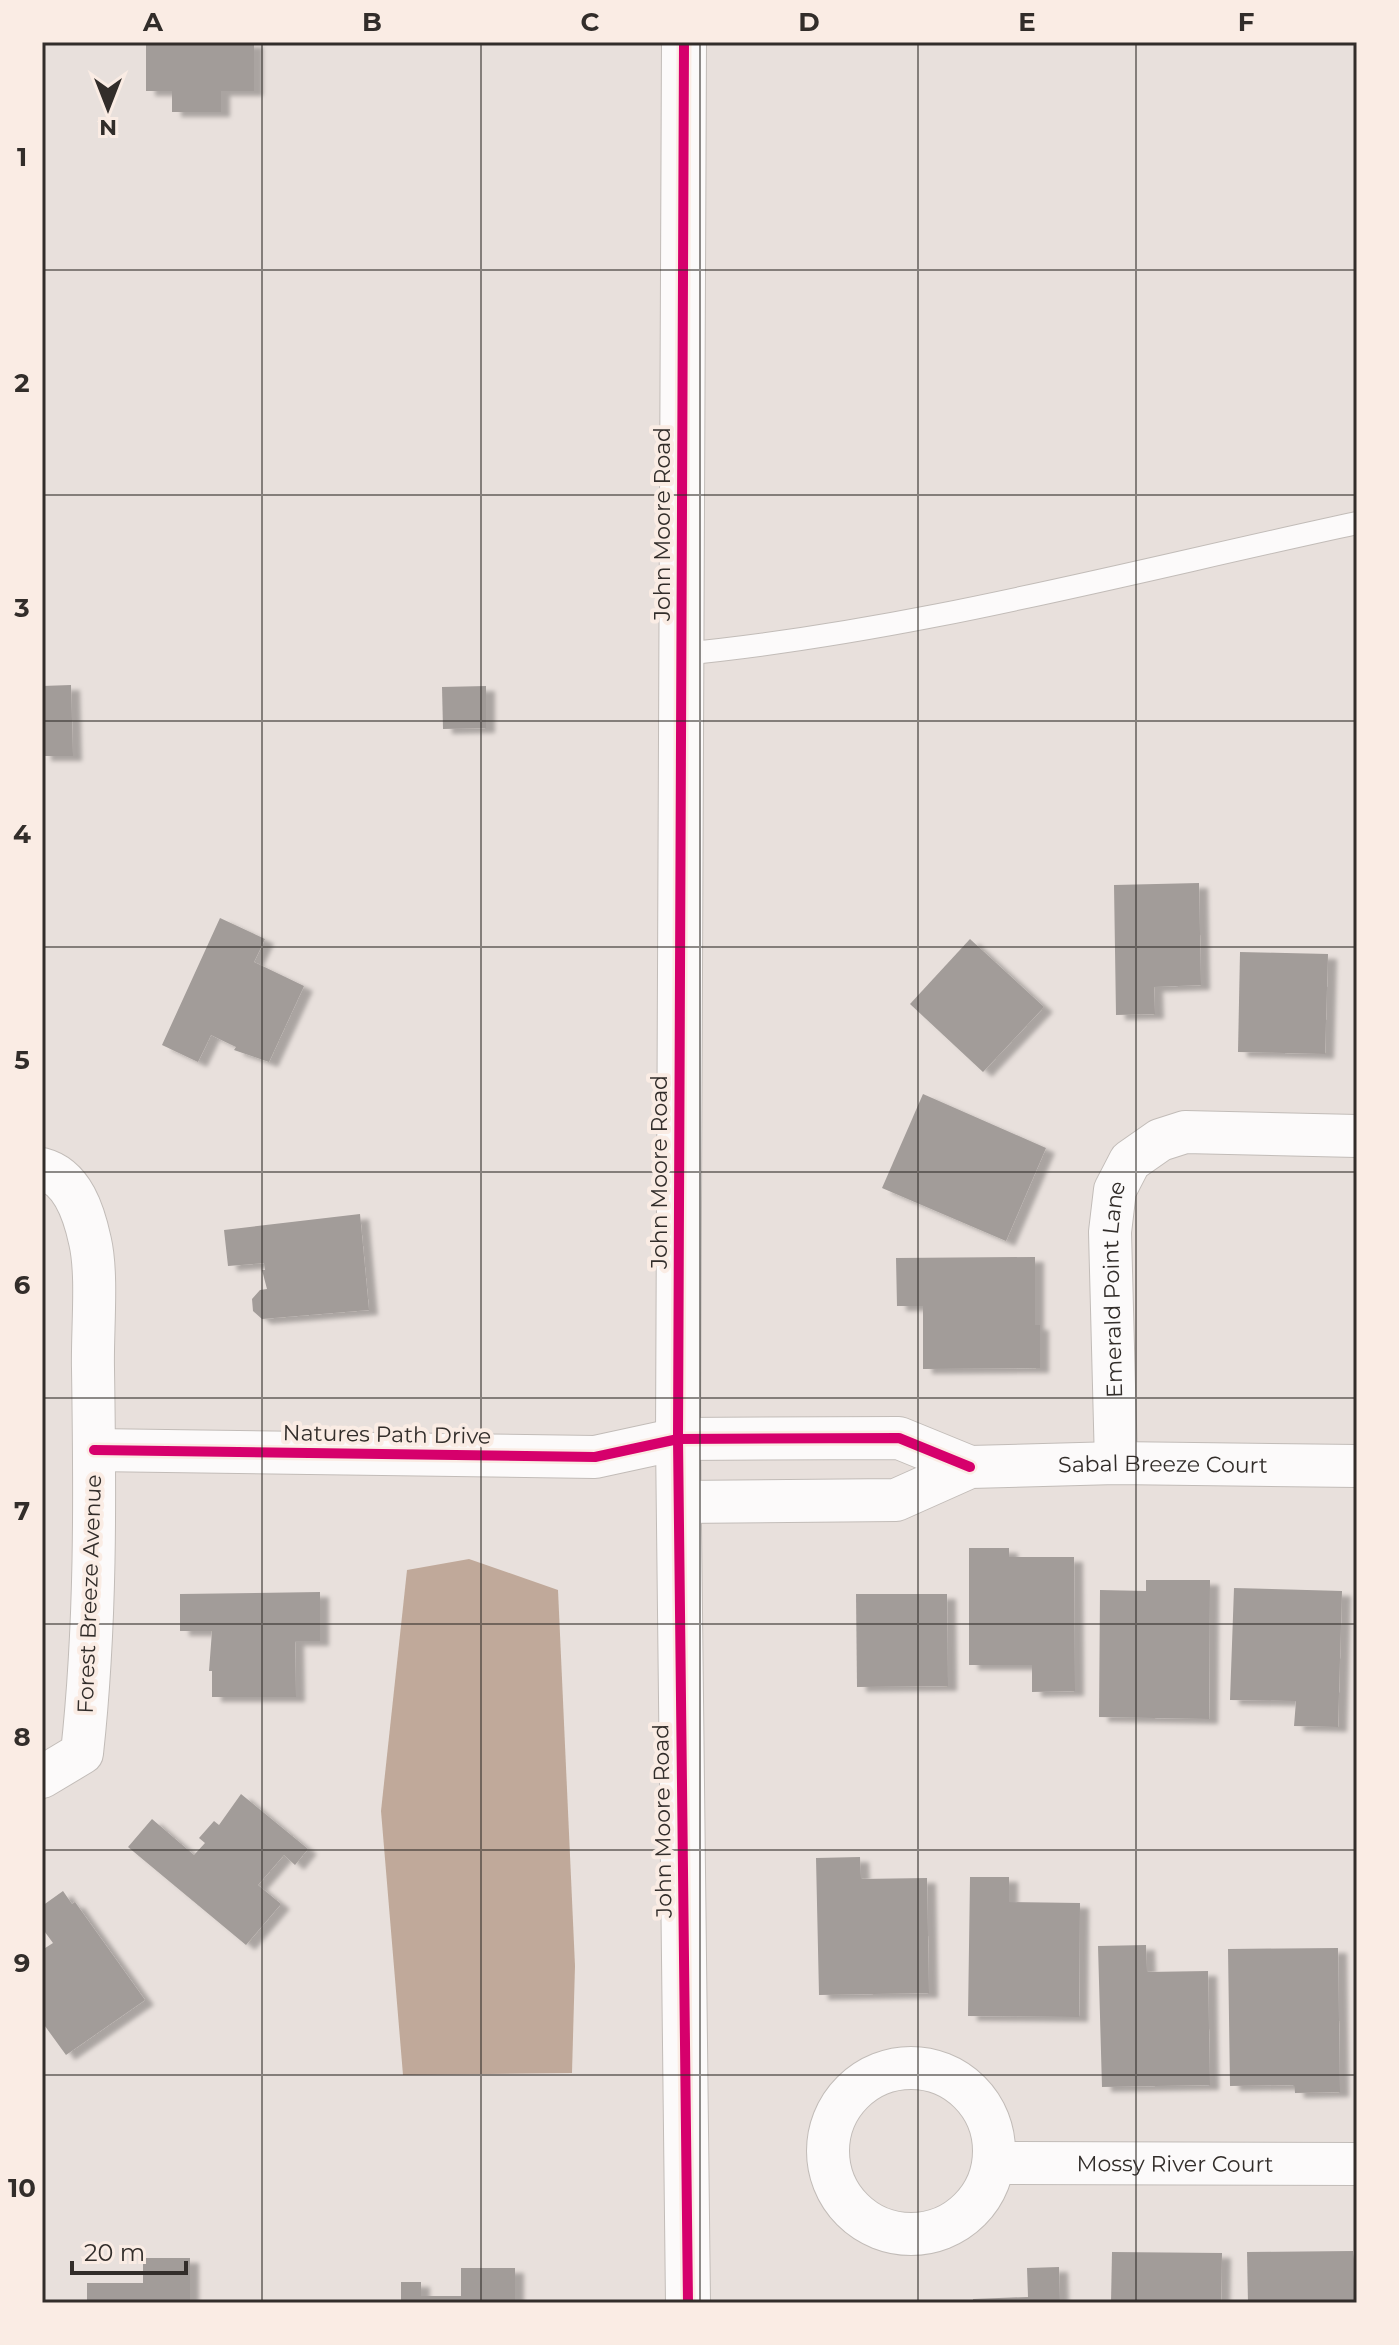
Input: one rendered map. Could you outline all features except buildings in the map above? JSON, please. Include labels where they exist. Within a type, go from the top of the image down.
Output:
[{"type":"street","name":"John Moore Road","points":[[684,42],[678,1502],[688,2303]]},
{"type":"street","name":"Emerald Point Lane","points":[[1116,1463],[1110,1232],[1115,1190],[1130,1161],[1160,1140],[1185,1132],[1357,1136]]},
{"type":"street","name":"Forest Breeze Avenue","points":[[42,1169],[51,1171],[78,1197],[91,1244],[94,1450],[91,1672],[82,1753],[42,1777]]},
{"type":"street","name":"Sabal Breeze Court","points":[[678,1439],[899,1438],[970,1467]]},
{"type":"street","name":"Natures Path Drive","points":[[94,1450],[595,1457],[678,1439]]},
{"type":"street","points":[[839,1501],[840,1439]]},
{"type":"street","name":"Sabal Breeze Court","points":[[678,1502],[896,1500],[970,1467],[1116,1463],[1357,1466]]},
{"type":"street","name":"Mossy River Court","points":[[995,2163],[1357,2164]]},
{"type":"lane","points":[[681,654],[793,643],[1066,588],[1357,523]]},
{"type":"shaded area","points":[[469,1559],[558,1590],[575,1966],[572,2073],[403,2075],[381,1811],[407,1570]]},
{"type":"cycle path","points":[[684,42],[678,1439],[688,2303]]},
{"type":"cycle path","points":[[94,1450],[595,1457],[678,1439],[899,1438],[970,1467]]}]
